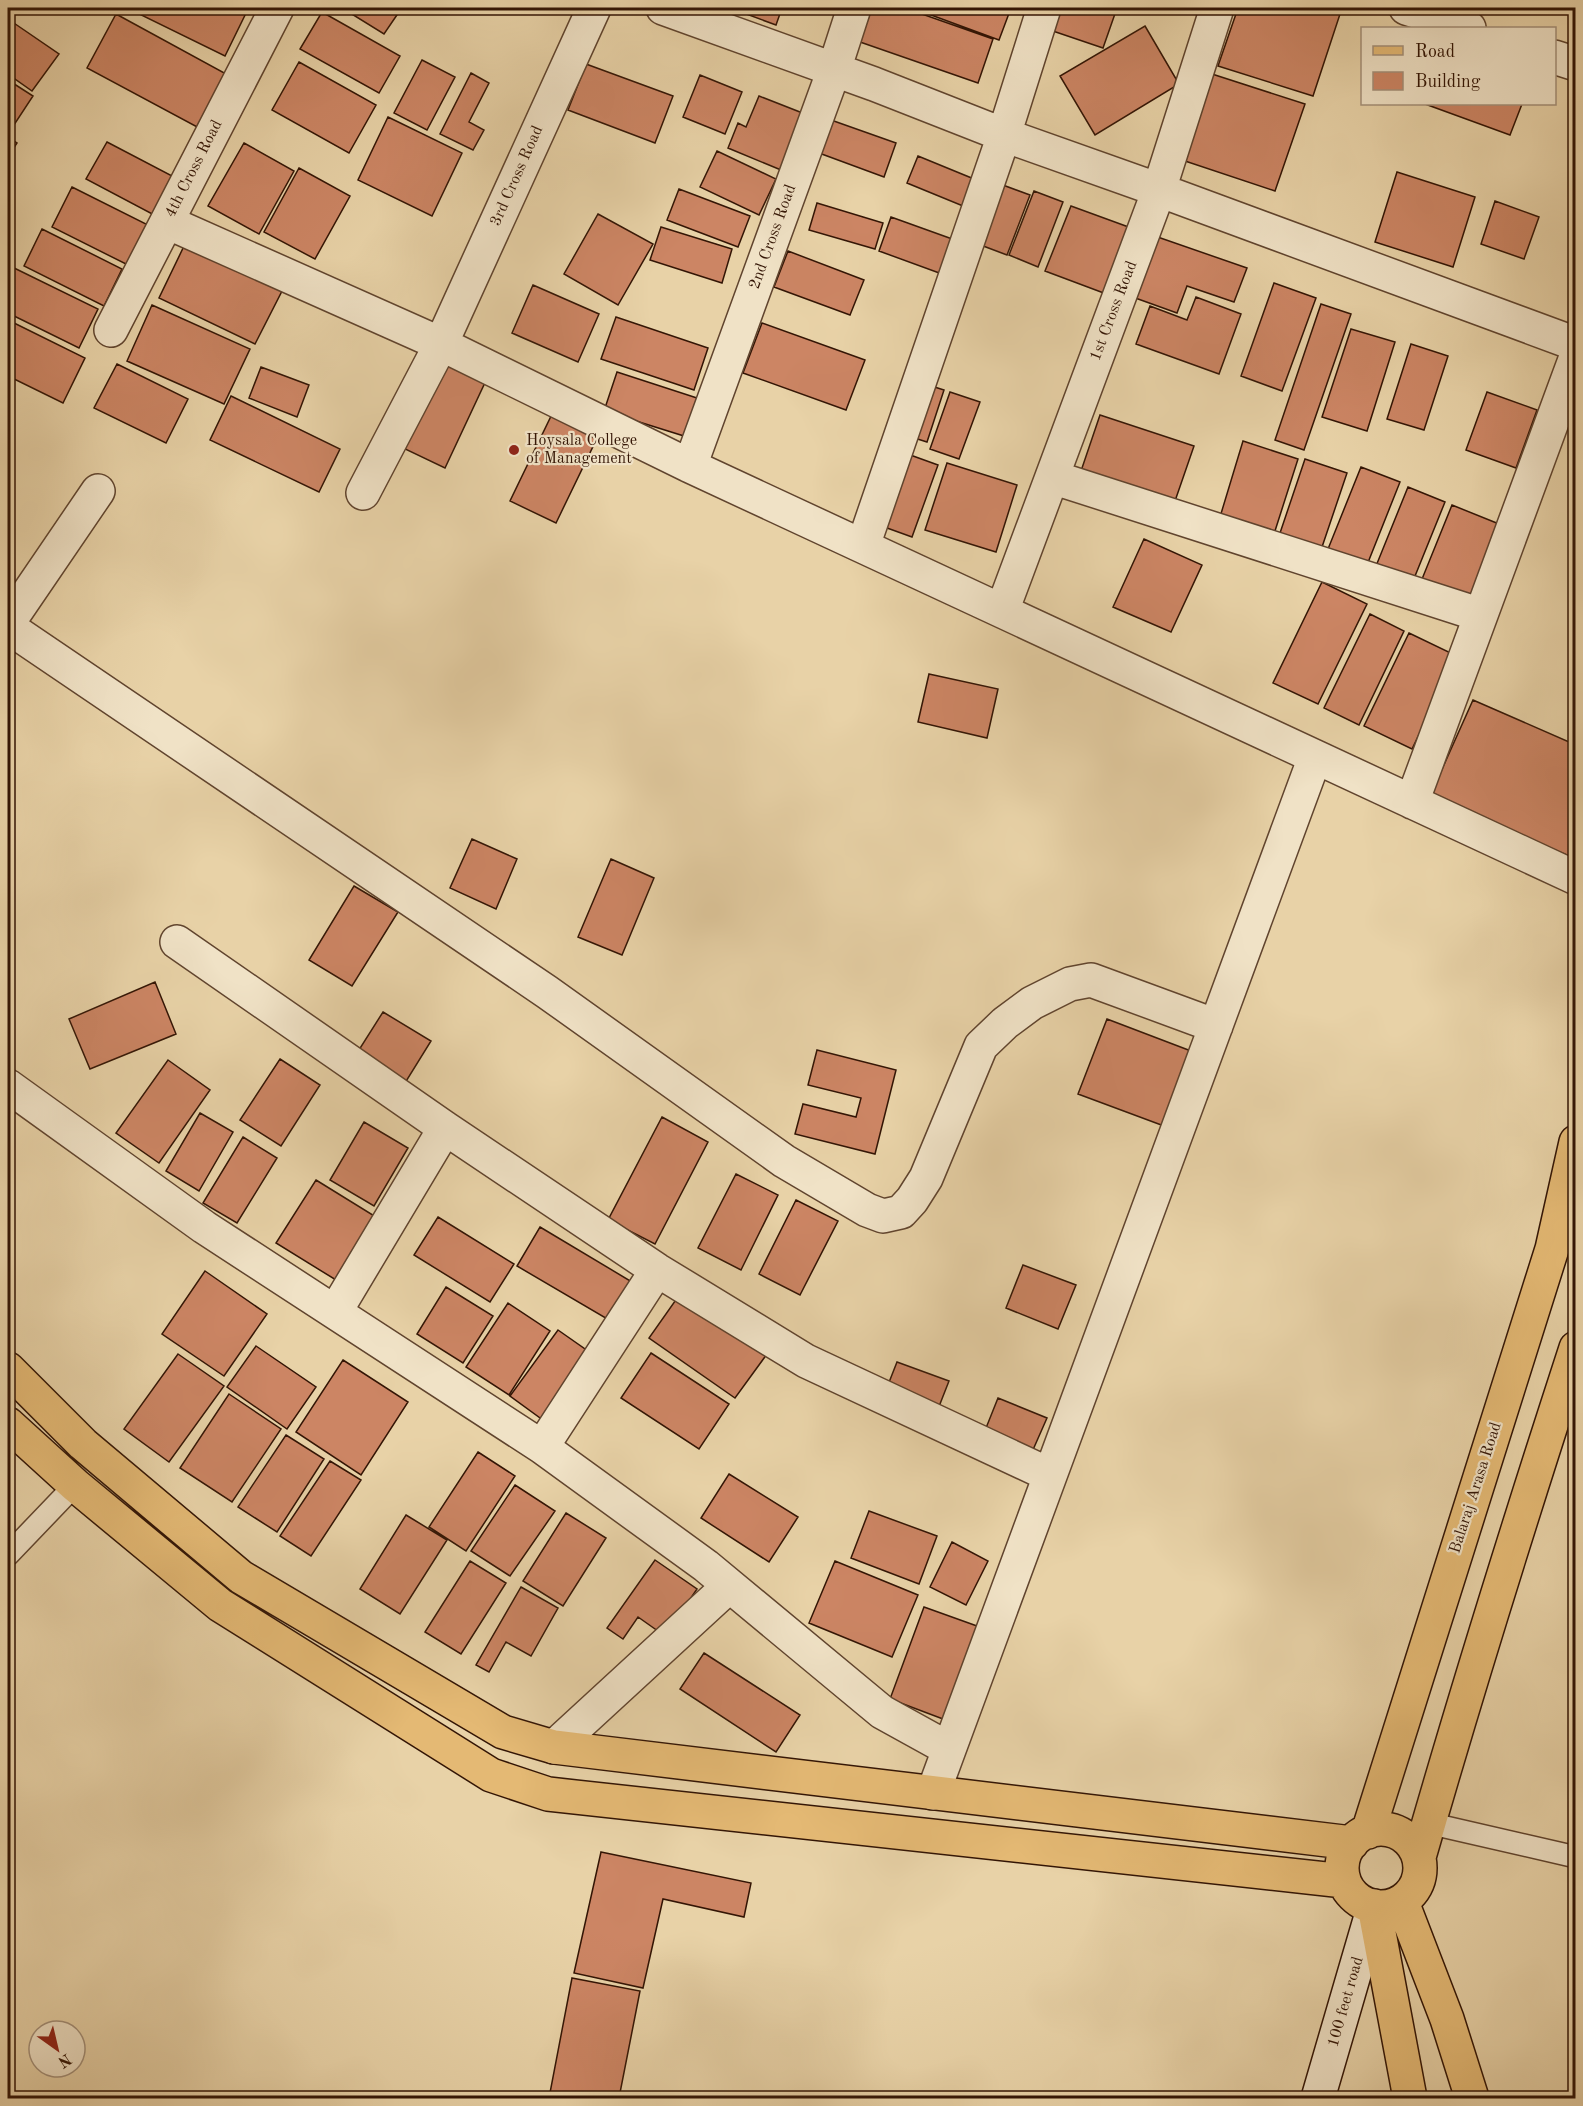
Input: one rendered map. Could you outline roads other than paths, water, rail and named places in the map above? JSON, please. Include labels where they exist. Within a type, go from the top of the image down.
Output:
[{"type":"main road","name":"Balaraj Arasa Road","points":[[1360,1837],[1552,1249],[1575,1142]]},
{"type":"main road","points":[[1360,1837],[1345,1854],[1342,1867],[1344,1881],[1356,1898],[1368,1905],[1388,1904],[1417,1884],[1420,1871],[1419,1857],[1428,1823],[1508,1554],[1575,1348]]},
{"type":"main road","points":[[8,1369],[83,1444],[241,1577],[503,1732],[554,1748],[933,1793],[1360,1837],[1382,1829],[1395,1832],[1406,1839],[1415,1848],[1419,1857]]},
{"type":"main road","points":[[8,1424],[75,1485],[220,1605],[490,1775],[548,1794],[1344,1881]]},
{"type":"main road","points":[[1388,1904],[1410,2098]]},
{"type":"main road","points":[[1388,1904],[1447,2019],[1472,2098]]},
{"type":"street","name":"4th Cross Road","points":[[111,330],[277,8]]},
{"type":"street","name":"3rd Cross Road","points":[[363,493],[441,344],[594,8]]},
{"type":"street","points":[[663,8],[1575,344]]},
{"type":"street","name":"2nd Cross Road","points":[[690,466],[834,70],[854,8]]},
{"type":"street","points":[[863,546],[1004,135],[1044,8]]},
{"type":"street","name":"1st Cross Road","points":[[1002,611],[1159,189],[1217,8]]},
{"type":"street","points":[[1406,8],[1466,27]]},
{"type":"street","points":[[1556,58],[1575,64]]},
{"type":"street","points":[[167,222],[441,344],[690,466],[1575,878]]},
{"type":"street","points":[[1412,802],[1575,357]]},
{"type":"street","points":[[1052,477],[1481,615]]},
{"type":"street","points":[[98,491],[8,625],[547,992],[784,1161],[867,1209],[883,1216],[901,1212],[912,1200],[926,1178],[981,1046],[1005,1023],[1032,1003],[1070,984],[1091,980],[1216,1026]]},
{"type":"street","points":[[933,1793],[1315,757]]},
{"type":"street","points":[[177,942],[445,1128],[657,1270],[806,1361],[1050,1475]]},
{"type":"street","points":[[8,1086],[204,1227],[542,1447],[706,1566],[882,1712],[949,1749]]},
{"type":"street","points":[[335,1312],[445,1128]]},
{"type":"street","points":[[542,1447],[657,1270]]},
{"type":"street","points":[[554,1748],[729,1586]]},
{"type":"street","name":"100 feet road","points":[[1318,2098],[1388,1904]]},
{"type":"lane","points":[[8,1555],[75,1485]]},
{"type":"lane","points":[[1428,1823],[1575,1857]]},
{"type":"place","name":"Hoysala College of Management","points":[[514,450]]}]
